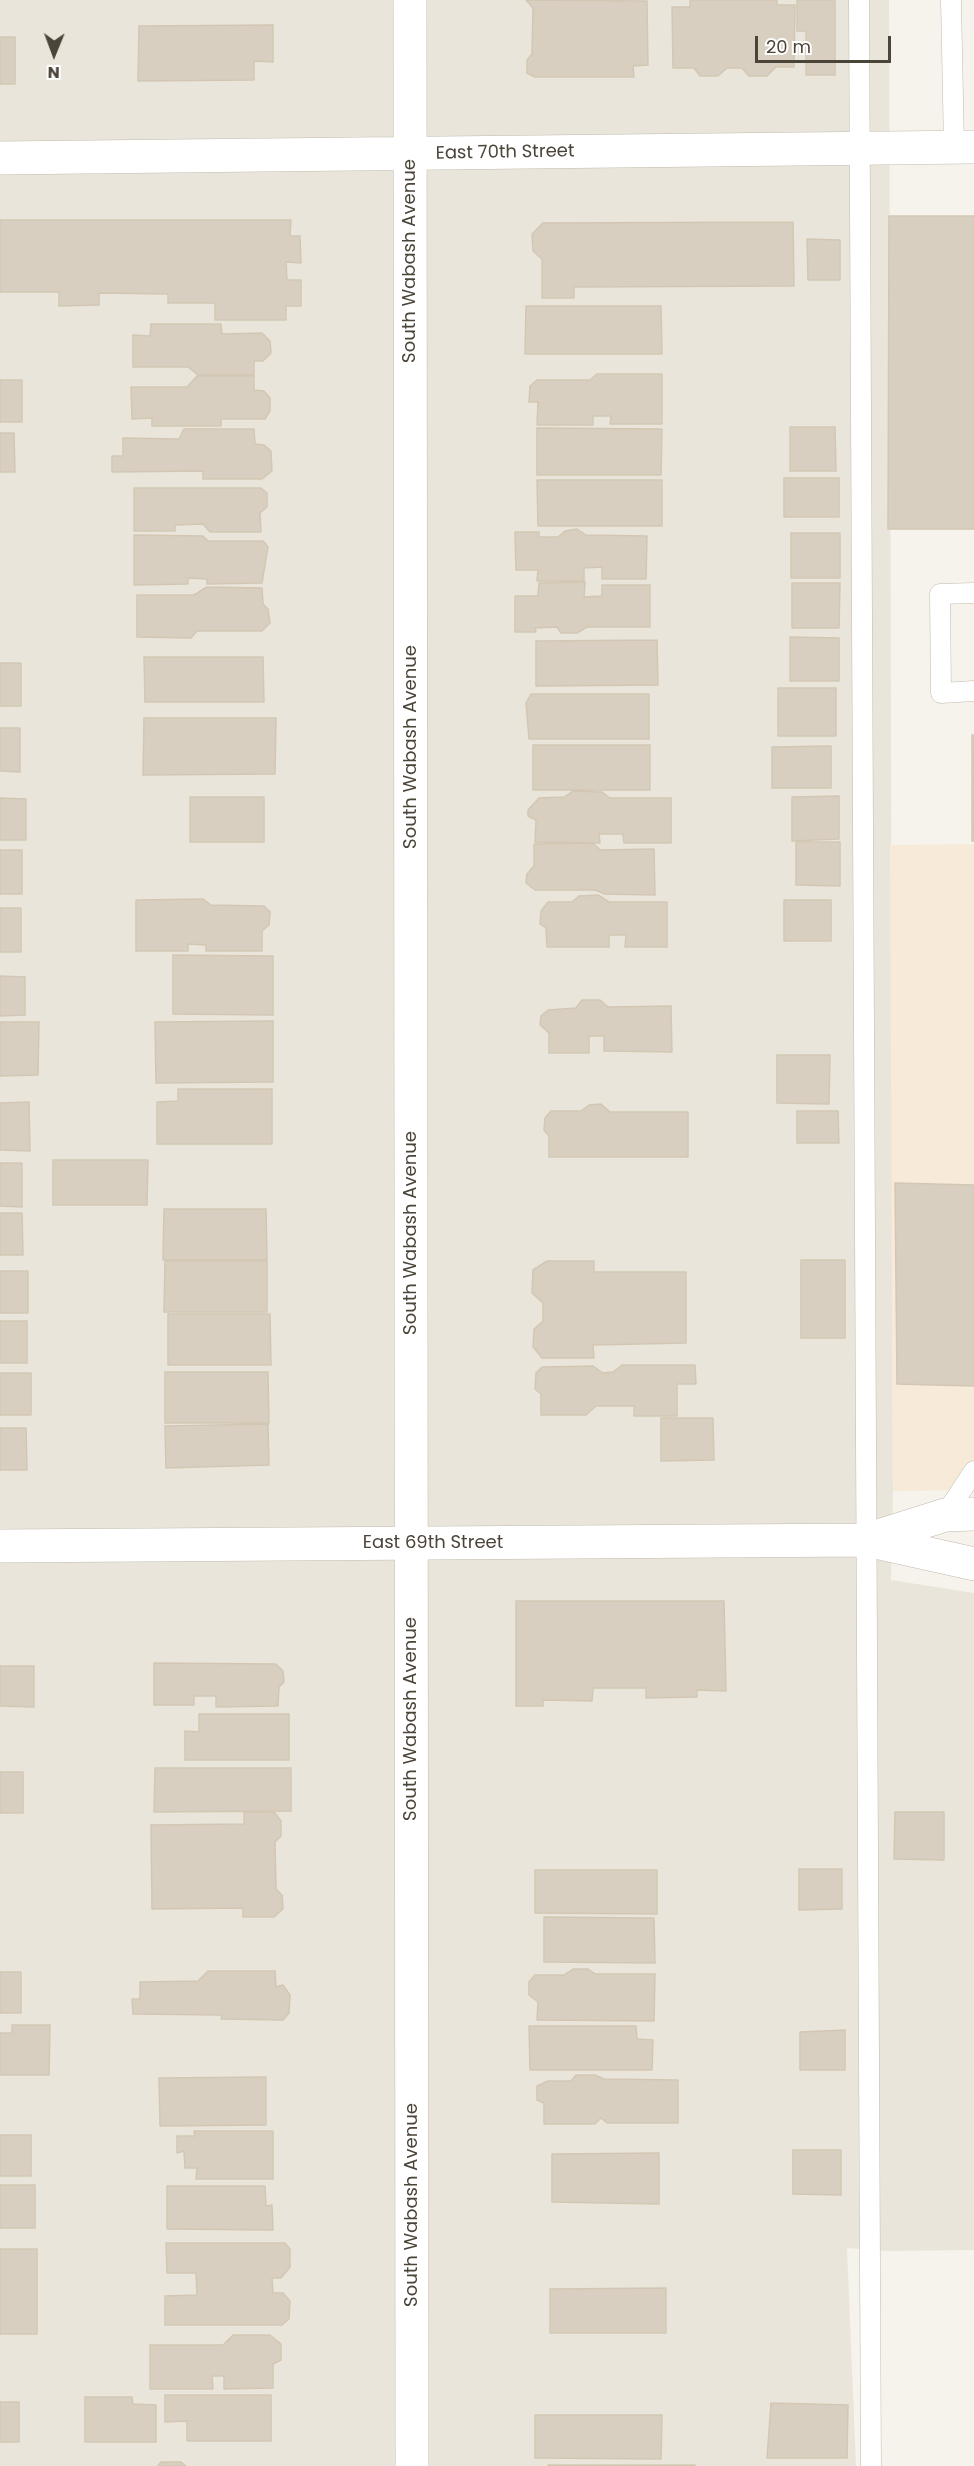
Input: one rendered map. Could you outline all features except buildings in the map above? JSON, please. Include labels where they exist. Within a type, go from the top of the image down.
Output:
[{"type":"street","name":"South Wabash Avenue","points":[[410,0],[412,2466]]},
{"type":"street","name":"East 70th Street","points":[[0,158],[964,147]]},
{"type":"street","name":"East 69th Street","points":[[866,1540],[960,1514]]},
{"type":"street","name":"East 69th Street","points":[[0,1546],[866,1540],[974,1564]]},
{"type":"lane","points":[[859,0],[871,2466]]},
{"type":"lane","points":[[951,0],[964,147]]},
{"type":"lane","points":[[974,593],[940,594],[941,693],[974,692]]},
{"type":"lane","points":[[960,1514],[974,1471]]},
{"type":"shaded area","points":[[0,0],[889,0],[893,1491],[891,1580],[974,1593],[974,2250],[886,2251],[847,2248],[856,2466],[0,2466]]},
{"type":"shaded area","points":[[974,844],[974,1490],[893,1491],[890,845]]}]
